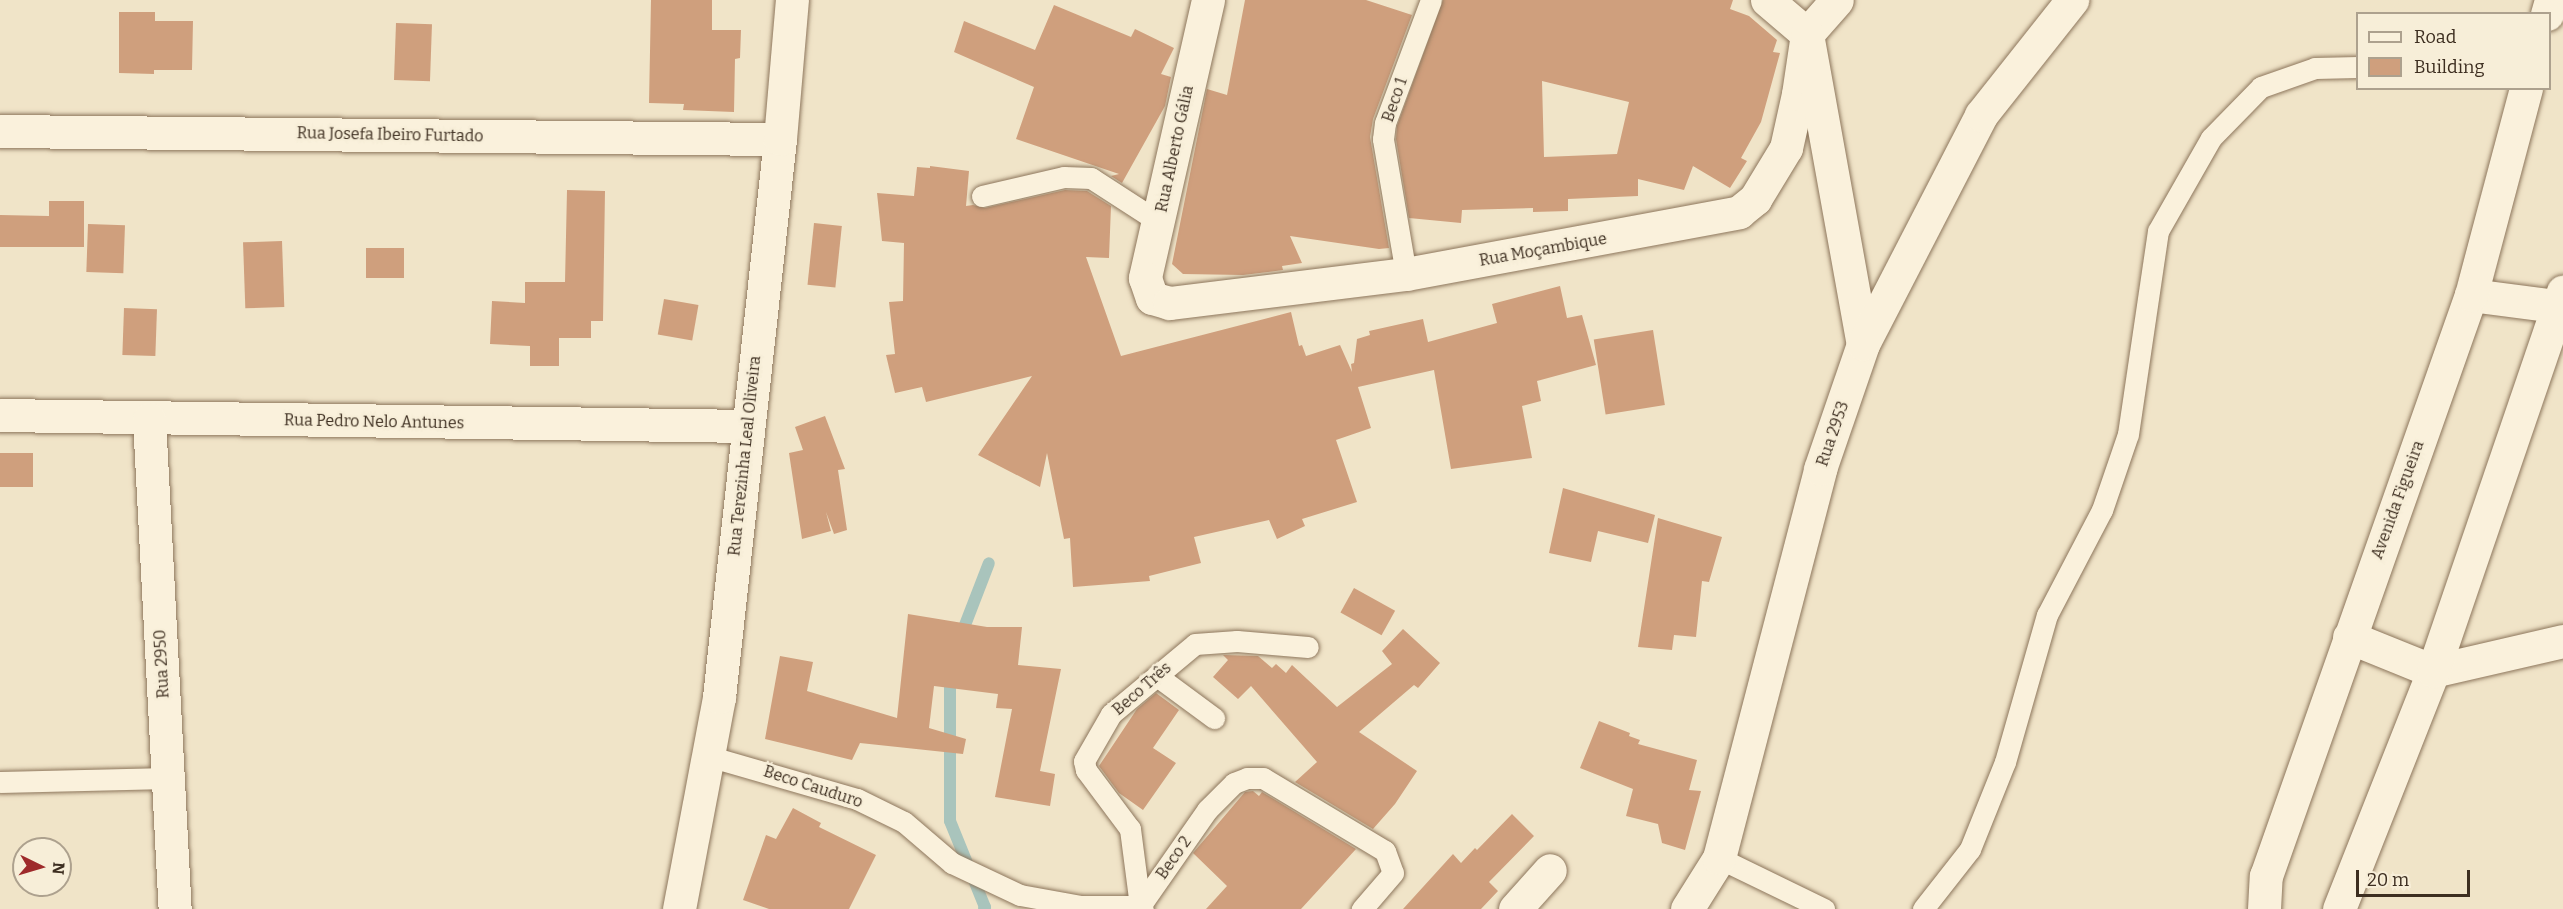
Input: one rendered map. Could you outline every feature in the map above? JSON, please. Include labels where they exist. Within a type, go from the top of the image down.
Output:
[{"type":"street","name":"Rua Terezinha Leal Oliveira","points":[[680,909],[719,697],[780,139],[792,0]]},
{"type":"street","name":"Rua Alberto Gália","points":[[1152,298],[1145,278],[1208,0]]},
{"type":"street","points":[[1767,0],[1807,33],[1863,344]]},
{"type":"street","points":[[1807,33],[1838,0]]},
{"type":"street","name":"Rua 2953","points":[[1691,908],[1719,858],[1820,469],[1863,344],[1981,115],[2072,0]]},
{"type":"street","name":"Rua Moçambique","points":[[1152,298],[1169,303],[1406,274],[1738,212],[1755,200],[1786,148],[1798,94],[1807,33]]},
{"type":"street","name":"Avenida Figueira","points":[[2264,909],[2266,876],[2471,294],[2525,90]]},
{"type":"street","name":"Rua Josefa Ibeiro Furtado","points":[[0,131],[780,139]]},
{"type":"street","points":[[2339,909],[2433,671],[2562,302],[2471,294]]},
{"type":"street","name":"Rua Pedro Nelo Antunes","points":[[0,415],[149,419],[747,426]]},
{"type":"street","name":"Rua 2950","points":[[149,419],[175,909]]},
{"type":"street","points":[[2349,637],[2433,671],[2563,641]]},
{"type":"street","points":[[1515,909],[1550,870]]},
{"type":"lane","name":"Beco 1","points":[[1406,274],[1383,140],[1386,123],[1431,0]]},
{"type":"lane","points":[[1923,909],[1970,849],[2005,762],[2047,615],[2102,510],[2128,434],[2158,231],[2211,138],[2261,87],[2315,68],[2356,67]]},
{"type":"lane","points":[[982,196],[1064,177],[1091,178],[1159,222]]},
{"type":"lane","name":"Beco Três","points":[[1140,908],[1130,829],[1086,770],[1084,761],[1111,714],[1195,644],[1237,641],[1308,647]]},
{"type":"lane","points":[[1157,676],[1214,718]]},
{"type":"lane","name":"Beco Cauduro","points":[[708,756],[857,800],[904,822],[952,863],[1020,894],[1081,906],[1140,908]]},
{"type":"lane","points":[[0,782],[168,778]]},
{"type":"lane","name":"Beco 2","points":[[1140,908],[1207,810],[1234,783],[1247,778],[1263,778],[1385,850],[1393,873],[1362,909]]},
{"type":"lane","points":[[1719,858],[1824,909]]},
{"type":"building","points":[[651,0],[712,0],[712,30],[741,30],[740,58],[735,59],[734,112],[683,110],[684,104],[649,103]]},
{"type":"building","points":[[1245,0],[1366,0],[1412,15],[1373,119],[1370,137],[1389,248],[1379,249],[1290,236],[1302,263],[1282,266],[1283,270],[1243,275],[1183,274],[1172,264],[1207,89],[1227,95]]},
{"type":"building","points":[[1443,0],[1733,0],[1730,9],[1749,16],[1777,40],[1773,52],[1780,53],[1761,122],[1741,158],[1747,161],[1730,188],[1693,166],[1684,190],[1638,179],[1638,196],[1568,199],[1568,211],[1533,212],[1533,208],[1462,210],[1461,223],[1409,218],[1396,139],[1397,126]],"holes":[[[1542,81],[1629,102],[1617,154],[1544,157]]]},
{"type":"building","points":[[1054,5],[1131,37],[1135,29],[1174,48],[1161,74],[1171,77],[1165,106],[1122,183],[1111,176],[1119,174],[1016,139],[1034,87],[954,52],[964,21],[1035,50]]},
{"type":"building","points":[[119,12],[155,12],[155,21],[193,21],[192,70],[154,70],[154,74],[119,73]]},
{"type":"building","points":[[396,23],[432,24],[430,81],[394,80]]},
{"type":"building","points":[[930,166],[969,171],[966,206],[985,208],[1065,190],[1087,191],[1111,206],[1109,258],[1086,257],[1121,356],[1291,312],[1299,346],[1302,345],[1306,356],[1340,345],[1352,372],[1351,364],[1354,363],[1357,339],[1370,335],[1369,331],[1423,319],[1428,342],[1497,323],[1492,304],[1560,286],[1567,318],[1582,315],[1596,365],[1537,381],[1541,401],[1522,406],[1532,458],[1451,469],[1434,370],[1358,387],[1371,428],[1336,440],[1357,502],[1302,519],[1305,526],[1277,539],[1269,520],[1194,537],[1201,563],[1149,576],[1150,581],[1073,587],[1070,538],[1064,539],[1047,453],[1040,487],[978,455],[1032,376],[926,402],[922,387],[895,393],[886,355],[895,354],[889,302],[903,301],[904,243],[882,241],[877,193],[914,196],[917,167],[930,168]]},
{"type":"building","points":[[567,190],[605,191],[603,321],[591,321],[591,338],[559,338],[559,366],[530,366],[530,346],[490,344],[492,301],[525,303],[525,282],[565,282]]},
{"type":"building","points":[[49,201],[84,201],[84,247],[0,247],[0,215],[49,216]]},
{"type":"building","points":[[814,223],[842,226],[835,288],[808,285]]},
{"type":"building","points":[[88,224],[125,225],[123,273],[86,272]]},
{"type":"building","points":[[282,241],[284,307],[245,308],[243,242]]},
{"type":"building","points":[[366,248],[404,248],[404,278],[366,278]]},
{"type":"building","points":[[664,299],[698,305],[692,341],[658,334]]},
{"type":"building","points":[[124,308],[157,309],[155,356],[122,355]]},
{"type":"building","points":[[1653,330],[1665,405],[1606,414],[1594,339]]},
{"type":"building","points":[[825,416],[845,469],[838,470],[847,530],[834,534],[826,512],[831,531],[802,539],[789,453],[803,450],[795,427]]},
{"type":"building","points":[[0,453],[33,453],[33,487],[0,487]]},
{"type":"building","points":[[1563,488],[1655,515],[1648,543],[1598,531],[1591,562],[1549,553]]},
{"type":"building","points":[[1658,518],[1722,537],[1709,582],[1702,581],[1696,637],[1674,635],[1672,650],[1638,647]]},
{"type":"building","points":[[1354,588],[1395,611],[1382,635],[1340,612]]},
{"type":"building","points":[[908,614],[987,627],[1022,627],[1018,665],[1061,669],[1040,771],[1055,774],[1050,806],[995,797],[1012,709],[996,708],[998,694],[934,686],[929,728],[966,739],[963,754],[860,743],[852,760],[765,739],[780,656],[813,662],[807,691],[897,718]]},
{"type":"building","points":[[1403,629],[1440,663],[1418,688],[1414,685],[1359,732],[1417,771],[1395,804],[1373,829],[1295,782],[1317,762],[1251,686],[1238,699],[1213,677],[1228,660],[1223,655],[1258,656],[1272,668],[1276,664],[1286,673],[1292,665],[1337,707],[1392,664],[1382,651]]},
{"type":"building","points":[[1156,693],[1179,710],[1153,748],[1176,763],[1143,810],[1119,793],[1099,766],[1137,709]]},
{"type":"building","points":[[1599,721],[1630,733],[1629,736],[1640,740],[1638,744],[1697,760],[1689,790],[1701,791],[1685,850],[1662,843],[1658,824],[1626,816],[1633,789],[1580,768]]},
{"type":"building","points":[[1253,791],[1259,796],[1262,792],[1356,849],[1301,909],[1206,909],[1227,886],[1193,853],[1245,792]]},
{"type":"building","points":[[793,808],[821,823],[819,827],[876,855],[849,909],[769,909],[743,900],[766,835],[776,839]]},
{"type":"building","points":[[1512,814],[1534,836],[1489,882],[1498,891],[1481,909],[1403,909],[1453,854],[1461,863]]},
{"type":"waterway","points":[[960,638],[989,563]]},
{"type":"waterway","points":[[950,671],[950,821],[984,909]]}]
